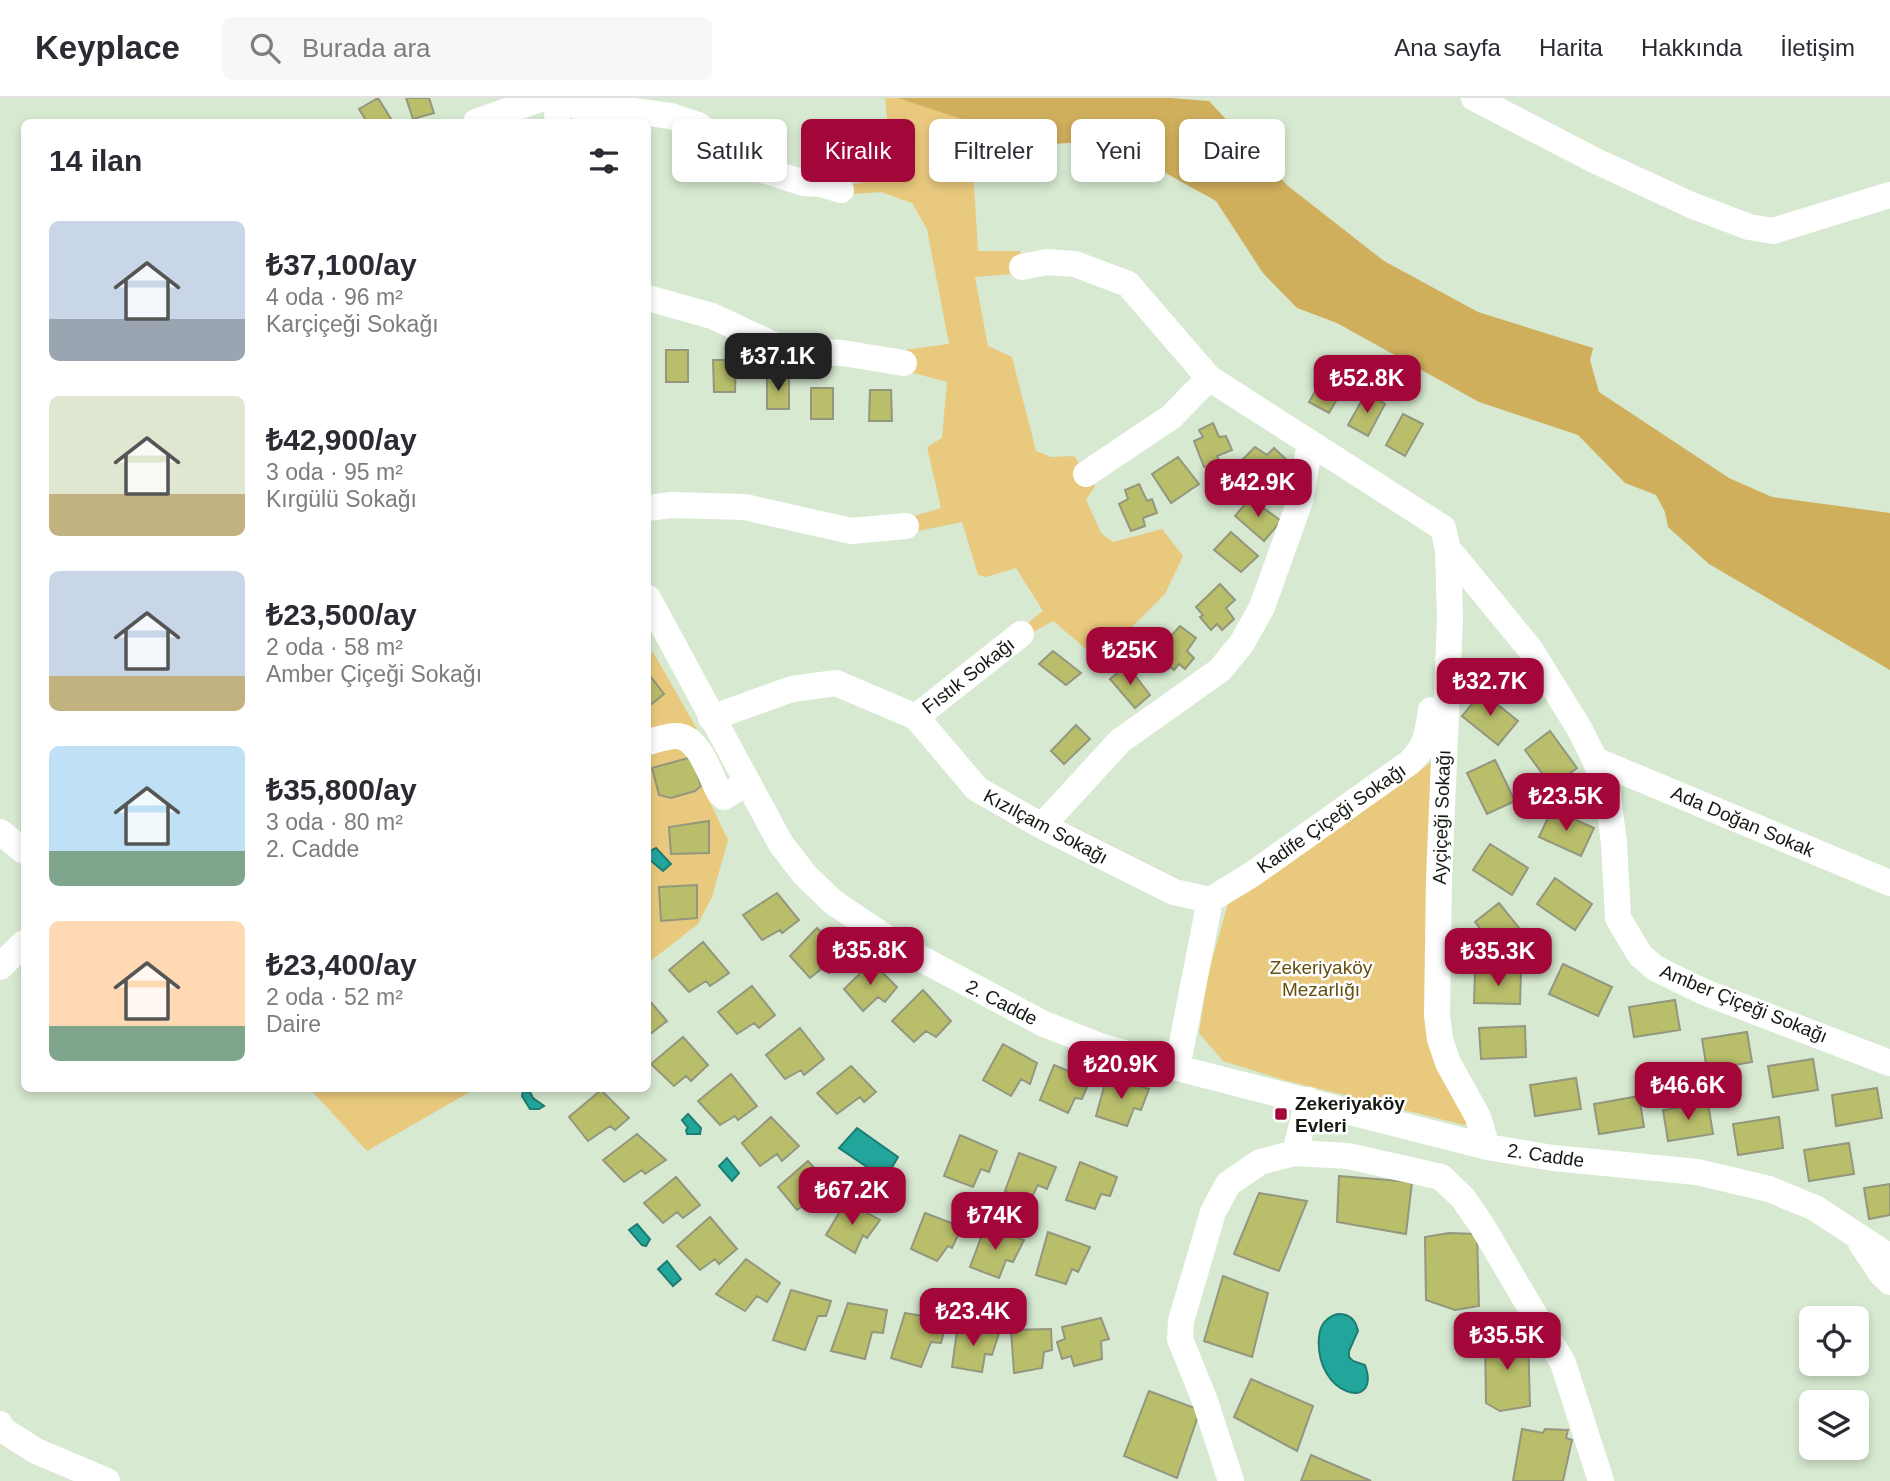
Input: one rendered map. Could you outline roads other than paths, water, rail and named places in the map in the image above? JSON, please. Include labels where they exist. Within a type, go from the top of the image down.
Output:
[{"type":"street","points":[[484,119],[543,98]]},
{"type":"street","points":[[557,119],[558,98]]},
{"type":"street","points":[[566,98],[582,109],[626,110],[671,116],[698,124],[739,156],[763,170],[804,183],[821,184],[841,190]]},
{"type":"street","points":[[1474,98],[1596,161],[1691,205],[1749,227],[1773,231],[1890,195]]},
{"type":"street","name":"Ayçiçeği Sokağı","points":[[1022,267],[1047,262],[1074,264],[1128,284],[1209,378],[1443,528],[1448,549],[1450,619],[1439,878],[1437,1016],[1440,1039],[1448,1063],[1478,1117],[1487,1147]]},
{"type":"street","points":[[651,300],[712,316],[785,350],[842,353],[904,363]]},
{"type":"street","points":[[1086,474],[1171,417],[1209,378]]},
{"type":"street","points":[[1042,826],[1120,741],[1220,670],[1242,643],[1262,607],[1300,501],[1310,443]]},
{"type":"street","points":[[651,508],[671,505],[745,507],[851,531],[906,526]]},
{"type":"street","name":"Amber Çiçeği Sokağı","points":[[1448,549],[1530,649],[1579,728],[1595,760],[1608,796],[1614,843],[1618,919],[1640,956],[1655,968],[1704,992],[1890,1063]]},
{"type":"street","name":"Kadife Çiçeği Sokağı","points":[[1210,900],[1332,820],[1420,753],[1426,741],[1437,673],[1448,549]]},
{"type":"street","name":"2. Cadde","points":[[651,610],[660,646],[711,718],[781,844],[805,875],[833,902],[893,943],[993,998],[1044,1024],[1100,1045],[1177,1068],[1487,1147],[1553,1158],[1697,1172],[1769,1189],[1815,1208],[1890,1257]]},
{"type":"street","name":"Fıstık Sokağı","points":[[916,717],[1021,634]]},
{"type":"street","name":"Kızılçam Sokağı","points":[[711,718],[792,690],[836,683],[916,717],[977,789],[1042,826],[1174,892],[1210,900]]},
{"type":"street","points":[[651,741],[675,736],[688,738],[724,797],[747,783]]},
{"type":"street","name":"Ada Doğan Sokak","points":[[1595,760],[1890,883]]},
{"type":"street","points":[[0,832],[21,849]]},
{"type":"street","points":[[1177,1068],[1210,900]]},
{"type":"street","points":[[0,967],[21,946]]},
{"type":"street","points":[[1295,1153],[1308,1100]]},
{"type":"street","points":[[1231,1481],[1205,1401],[1180,1339],[1181,1321],[1213,1212],[1228,1184],[1260,1162],[1295,1153],[1348,1156],[1441,1177],[1462,1199],[1481,1224],[1563,1363],[1601,1481]]},
{"type":"street","points":[[1856,1236],[1890,1282]]},
{"type":"street","points":[[0,1424],[3,1430],[36,1451],[107,1481]]},
{"type":"water","points":[[656,848],[671,864],[663,871],[651,861],[651,850]]},
{"type":"water","points":[[523,1092],[530,1092],[533,1098],[544,1106],[530,1109],[522,1096]]},
{"type":"water","points":[[688,1114],[701,1128],[700,1134],[687,1134],[688,1128],[682,1120]]},
{"type":"water","points":[[857,1128],[898,1157],[885,1179],[839,1148]]},
{"type":"water","points":[[727,1158],[739,1173],[732,1181],[719,1166]]},
{"type":"water","points":[[637,1224],[650,1239],[646,1246],[629,1230]]},
{"type":"water","points":[[667,1261],[681,1279],[673,1286],[658,1269]]},
{"type":"water","points":[[1338,1314],[1351,1318],[1358,1331],[1349,1357],[1365,1365],[1368,1380],[1364,1389],[1357,1393],[1346,1391],[1336,1384],[1326,1373],[1320,1357],[1321,1329],[1327,1319]]},
{"type":"place","name":"Zekeriyaköy Evleri","points":[[1281,1114]]},
{"type":"park label","name":"Zekeriyaköy Mezarlığı","points":[[1321,978]]}]
